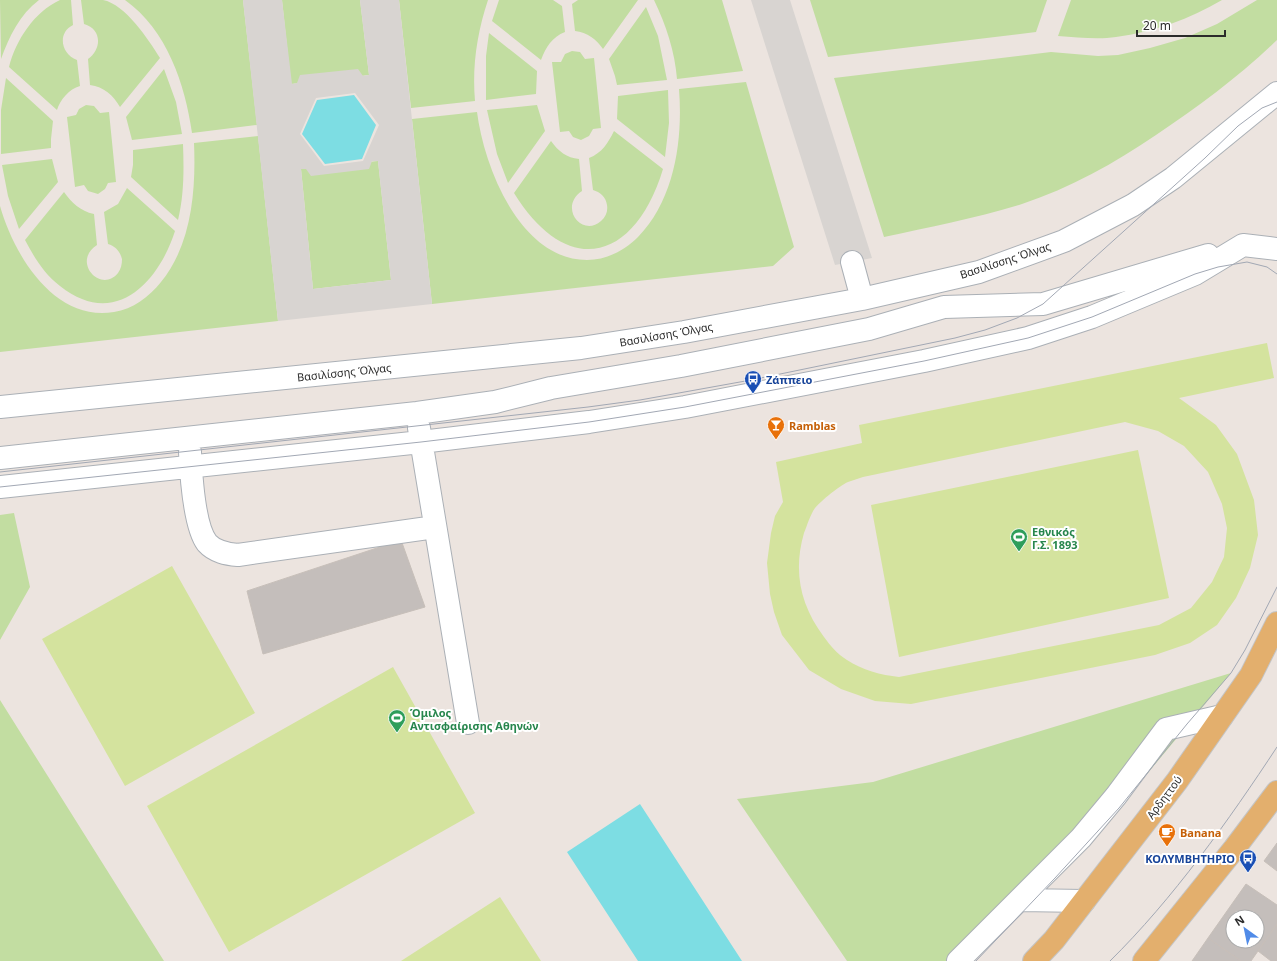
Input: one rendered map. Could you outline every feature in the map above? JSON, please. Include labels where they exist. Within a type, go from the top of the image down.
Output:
[{"type":"main road","name":"Αρδηττού","points":[[1034,961],[1054,940],[1177,781],[1251,675],[1277,623]]},
{"type":"main road","points":[[1144,961],[1234,849],[1277,792]]},
{"type":"street","name":"Βασιλίσσης Όλγας","points":[[0,407],[581,348],[684,332],[862,299],[979,272],[1071,237],[1133,205],[1173,178],[1277,93]]},
{"type":"street","points":[[0,486],[421,442],[642,414],[753,394],[932,359],[1028,338],[1092,317],[1195,274],[1243,245]]},
{"type":"street","points":[[0,458],[417,413],[495,402],[551,388],[666,369],[869,329],[944,308],[1043,304],[1243,245],[1277,248]]},
{"type":"street","points":[[852,262],[862,299]]},
{"type":"street","points":[[417,413],[468,723]]},
{"type":"street","points":[[189,438],[198,524],[208,544],[227,554],[238,554],[435,527]]},
{"type":"street","points":[[958,961],[1081,838],[1116,796],[1166,729],[1222,716]]},
{"type":"street","points":[[1020,900],[1084,901]]},
{"type":"green space","points":[[0,0],[39,0],[26,12],[16,26],[1,59]]},
{"type":"green space","points":[[60,0],[71,0],[73,25],[65,33],[63,43],[67,53],[77,60],[80,86],[76,87],[66,95],[60,102],[57,110],[9,67],[16,47],[27,28],[42,12]]},
{"type":"green space","points":[[81,0],[103,0],[120,8],[136,24],[160,58],[120,107],[108,92],[90,85],[88,59],[96,50],[98,40],[94,30],[84,24]]},
{"type":"green space","points":[[125,0],[243,0],[257,125],[192,133],[189,114],[179,77],[172,59],[163,42],[152,27],[140,12]]},
{"type":"green space","points":[[282,0],[360,0],[369,75],[291,84]]},
{"type":"green space","points":[[399,0],[488,0],[476,50],[474,76],[475,101],[411,108]]},
{"type":"green space","points":[[499,0],[553,0],[562,6],[565,32],[560,34],[550,43],[541,60],[492,21]]},
{"type":"green space","points":[[578,0],[638,0],[603,49],[591,37],[584,33],[575,31],[572,4]]},
{"type":"green space","points":[[654,0],[722,0],[743,71],[677,79],[669,39]]},
{"type":"green space","points":[[810,0],[1047,0],[1036,32],[828,57]]},
{"type":"green space","points":[[1071,0],[1222,0],[1184,19],[1144,32],[1102,38],[1058,36]]},
{"type":"green space","points":[[1257,0],[1277,0],[1277,40],[1249,66],[1219,90],[1140,145],[1092,174],[1040,198],[971,218],[884,237],[834,78],[1051,52],[1098,56],[1118,55],[1185,38],[1217,24]]},
{"type":"green space","points":[[646,7],[658,36],[667,80],[617,85],[609,59]]},
{"type":"green space","points":[[489,33],[537,71],[536,94],[486,100],[486,56]]},
{"type":"green space","points":[[572,51],[580,52],[585,59],[594,58],[601,128],[593,129],[589,136],[581,140],[573,137],[569,131],[560,132],[552,62],[561,62],[565,54]]},
{"type":"green space","points":[[164,69],[176,102],[182,134],[132,140],[126,117]]},
{"type":"green space","points":[[6,78],[53,121],[51,148],[1,154],[1,110]]},
{"type":"green space","points":[[746,82],[794,247],[773,266],[432,304],[412,119],[477,112],[481,134],[497,183],[510,207],[525,228],[543,245],[563,256],[594,260],[615,253],[633,242],[651,222],[661,205],[674,168],[678,148],[680,108],[679,89]]},
{"type":"green space","points":[[668,90],[669,123],[665,157],[617,119],[618,96]]},
{"type":"green space","points":[[86,105],[94,106],[100,113],[109,112],[116,182],[108,183],[105,189],[98,194],[88,191],[84,185],[75,187],[67,117],[76,115],[79,109]]},
{"type":"green space","points":[[537,105],[545,131],[508,183],[497,154],[487,110]]},
{"type":"green space","points":[[614,131],[663,169],[651,200],[636,224],[618,240],[598,248],[577,248],[556,239],[535,221],[514,193],[551,141],[563,153],[579,159],[582,191],[575,198],[572,205],[572,212],[575,218],[580,223],[587,226],[594,225],[601,221],[606,214],[607,205],[602,195],[593,190],[589,158],[594,156],[604,147]]},
{"type":"green space","points":[[258,136],[278,321],[0,352],[0,206],[6,225],[26,264],[55,296],[73,307],[92,312],[114,312],[128,308],[146,297],[161,282],[180,251],[186,234],[193,198],[194,143]]},
{"type":"green space","points":[[183,144],[183,182],[178,220],[131,177],[133,150]]},
{"type":"green space","points":[[52,159],[58,182],[19,229],[8,196],[2,165]]},
{"type":"green space","points":[[378,161],[391,280],[313,289],[301,169]]},
{"type":"green space","points":[[127,188],[175,231],[167,250],[157,268],[145,283],[131,294],[116,301],[98,303],[80,298],[60,286],[44,271],[25,240],[64,192],[77,206],[94,214],[97,245],[90,252],[87,260],[88,267],[91,273],[97,278],[104,280],[111,279],[118,273],[122,259],[117,249],[108,244],[104,212],[118,204]]},
{"type":"green space","points":[[1267,343],[1274,378],[1179,398],[1216,425],[1237,454],[1254,500],[1258,535],[1250,568],[1236,598],[1217,625],[1190,643],[1155,655],[911,704],[875,701],[841,689],[809,670],[782,635],[774,612],[770,594],[767,563],[771,533],[775,516],[783,502],[776,462],[862,443],[859,425]],"holes":[[[1125,422],[1158,431],[1184,446],[1208,472],[1222,504],[1227,528],[1224,557],[1212,582],[1191,608],[1159,625],[899,677],[872,672],[847,660],[831,646],[809,613],[804,600],[799,574],[799,561],[804,533],[815,508],[844,484],[863,477]]]},
{"type":"green space","name":"Εθνικός Γ.Σ. 1893","points":[[1138,450],[1169,598],[899,657],[871,505]]},
{"type":"green space","points":[[14,513],[30,587],[0,640],[0,515]]},
{"type":"green space","points":[[172,566],[255,713],[125,786],[42,639]]},
{"type":"green space","points":[[393,667],[475,813],[229,952],[147,806]]},
{"type":"green space","points":[[1231,673],[1127,798],[973,961],[847,961],[737,799],[873,782]]},
{"type":"green space","points":[[0,700],[164,961],[0,961]]},
{"type":"green space","points":[[500,897],[541,961],[401,961]]},
{"type":"shaded area","points":[[243,0],[282,0],[292,84],[297,83],[300,75],[358,69],[363,76],[369,75],[360,0],[399,0],[432,304],[278,321]],"holes":[[[355,93],[379,125],[363,161],[324,166],[300,134],[316,98]],[[372,161],[378,161],[391,280],[313,289],[301,169],[306,169],[311,176],[369,169]]]},
{"type":"shaded area","points":[[751,0],[790,0],[872,258],[835,265]]},
{"type":"water","points":[[354,95],[376,125],[362,159],[325,164],[302,134],[317,100]]},
{"type":"water","points":[[640,804],[742,961],[638,961],[567,852]]},
{"type":"building","points":[[401,540],[425,607],[263,654],[247,591]]},
{"type":"building","points":[[1277,843],[1277,871],[1264,861]]},
{"type":"building","points":[[1246,884],[1277,905],[1277,924],[1265,941],[1265,909],[1228,909]]},
{"type":"building","points":[[1225,914],[1225,949],[1259,949],[1251,961],[1241,961],[1208,938]]},
{"type":"building","points":[[1277,924],[1277,961],[1271,961],[1258,951],[1259,949],[1265,949],[1265,941]]},
{"type":"building","points":[[1208,938],[1241,961],[1192,961]]},
{"type":"tram line","points":[[0,472],[640,400],[751,380],[955,338],[985,330],[1017,318],[1043,304],[1205,158],[1238,126],[1262,108],[1277,102]]},
{"type":"tram line","points":[[0,487],[421,442],[589,422],[685,407],[924,361],[1028,338],[1092,317],[1195,274],[1218,267],[1247,262],[1267,267],[1277,274]]},
{"type":"tram line","points":[[976,961],[1119,808],[1187,724],[1231,673],[1245,650],[1277,587]]},
{"type":"tram line","points":[[1110,961],[1156,912],[1178,885],[1240,803],[1277,747]]},
{"type":"place","name":"Ζάππειο","points":[[753,394]]},
{"type":"place","name":"Ramblas","points":[[776,440]]},
{"type":"place","name":"Εθνικός Γ.Σ. 1893","points":[[1019,552]]},
{"type":"place","name":"Όμιλος Αντισφαίρισης Αθηνών","points":[[397,733]]},
{"type":"place","name":"Banana","points":[[1167,847]]},
{"type":"place","name":"ΚΟΛΥΜΒΗΤΗΡΙΟ","points":[[1248,873]]}]
